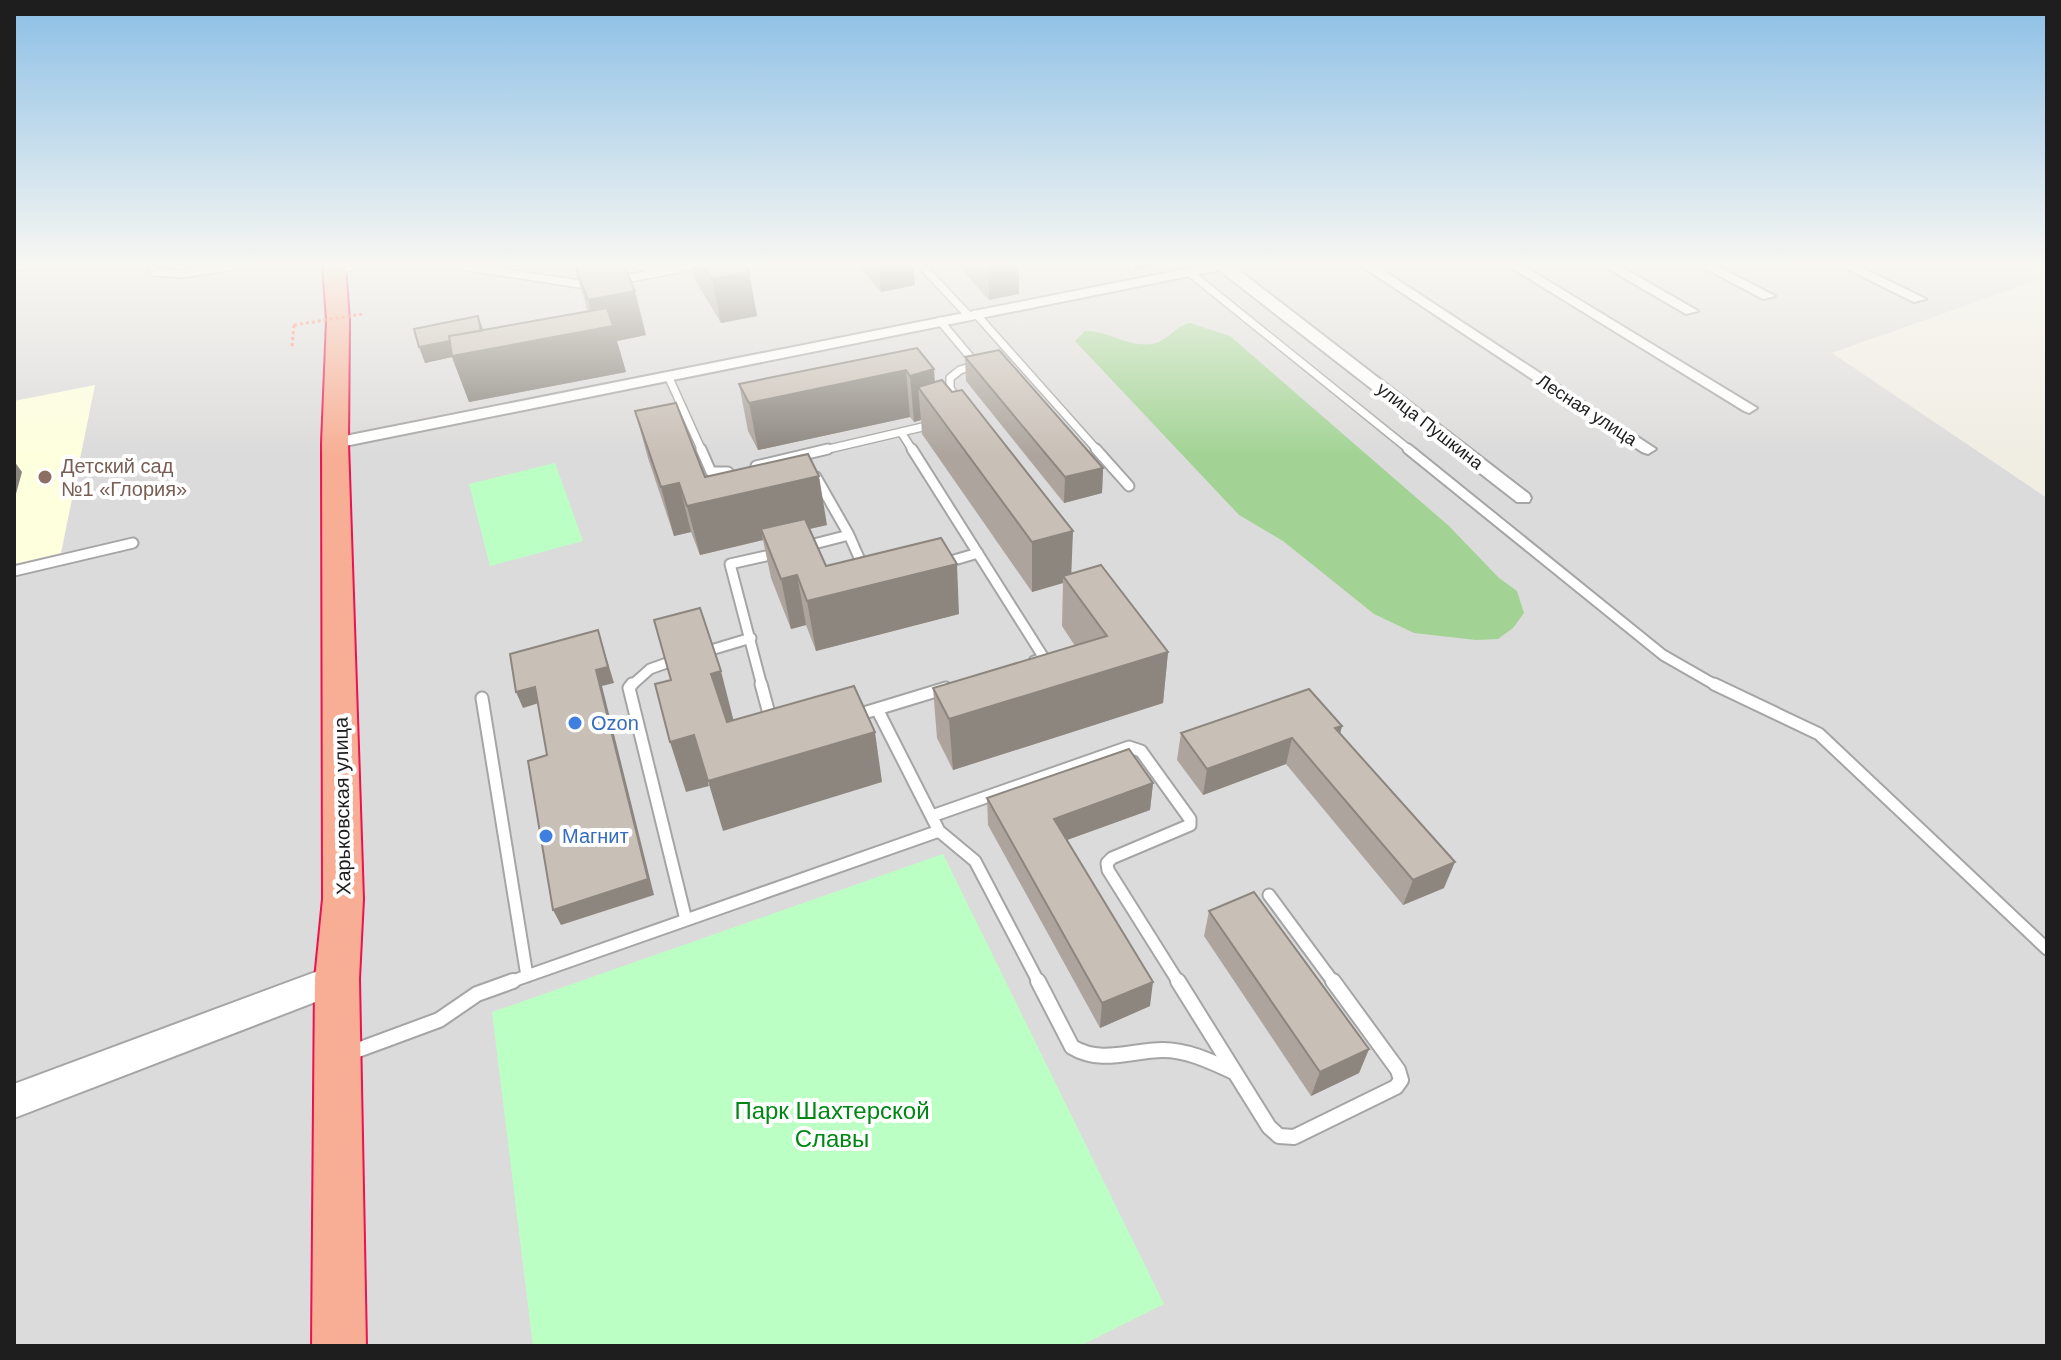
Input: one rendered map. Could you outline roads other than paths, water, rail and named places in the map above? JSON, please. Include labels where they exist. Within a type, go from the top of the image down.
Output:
[{"type":"highway","name":"Харьковская улица","points":[[338,328],[335,443],[343,899],[337,979],[339,1346]]},
{"type":"street","points":[[335,443],[905,328]]},
{"type":"street","name":"улица Пушкина","points":[[1305,328],[1523,498]]},
{"type":"street","name":"Лесная улица","points":[[1463,328],[1648,449]]},
{"type":"street","points":[[1618,328],[1749,408]]},
{"type":"street","points":[[14,1101],[337,979]]},
{"type":"lane","points":[[946,328],[977,365]]},
{"type":"lane","points":[[986,328],[1129,486]]},
{"type":"lane","points":[[1259,328],[1663,655],[1691,673],[1819,734],[2047,949]]},
{"type":"lane","points":[[1002,360],[1014,357]]},
{"type":"lane","points":[[955,410],[959,404],[950,388],[950,378],[960,370],[989,362]]},
{"type":"lane","points":[[669,378],[711,472],[732,471]]},
{"type":"lane","points":[[746,468],[943,421]]},
{"type":"lane","points":[[901,432],[1044,658],[1029,662]]},
{"type":"lane","points":[[803,455],[849,535],[870,583]]},
{"type":"lane","points":[[775,739],[730,564],[849,535]]},
{"type":"lane","points":[[14,571],[133,543]]},
{"type":"lane","points":[[932,566],[978,553]]},
{"type":"lane","points":[[686,920],[629,688],[637,677],[653,666],[751,638]]},
{"type":"lane","points":[[848,718],[953,686]]},
{"type":"lane","points":[[482,698],[527,976]]},
{"type":"lane","points":[[877,709],[939,831],[970,855],[1072,1047],[1082,1055],[1094,1057],[1164,1050],[1205,1059],[1235,1072]]},
{"type":"lane","points":[[932,816],[1129,747],[1141,751],[1190,819],[1190,825],[1112,858],[1107,863],[1108,870],[1269,1127],[1279,1136],[1294,1137],[1396,1087],[1401,1080],[1398,1070],[1269,895]]},
{"type":"lane","points":[[338,1057],[431,1023],[469,998],[527,976],[939,831]]},
{"type":"place","name":"Детский сад №1 «Глория»","points":[[45,477]]},
{"type":"place","name":"Ozon","points":[[575,723]]},
{"type":"place","name":"Магнит","points":[[546,836]]},
{"type":"park label","name":"Парк Шахтерской Славы","points":[[832,1125]]}]
